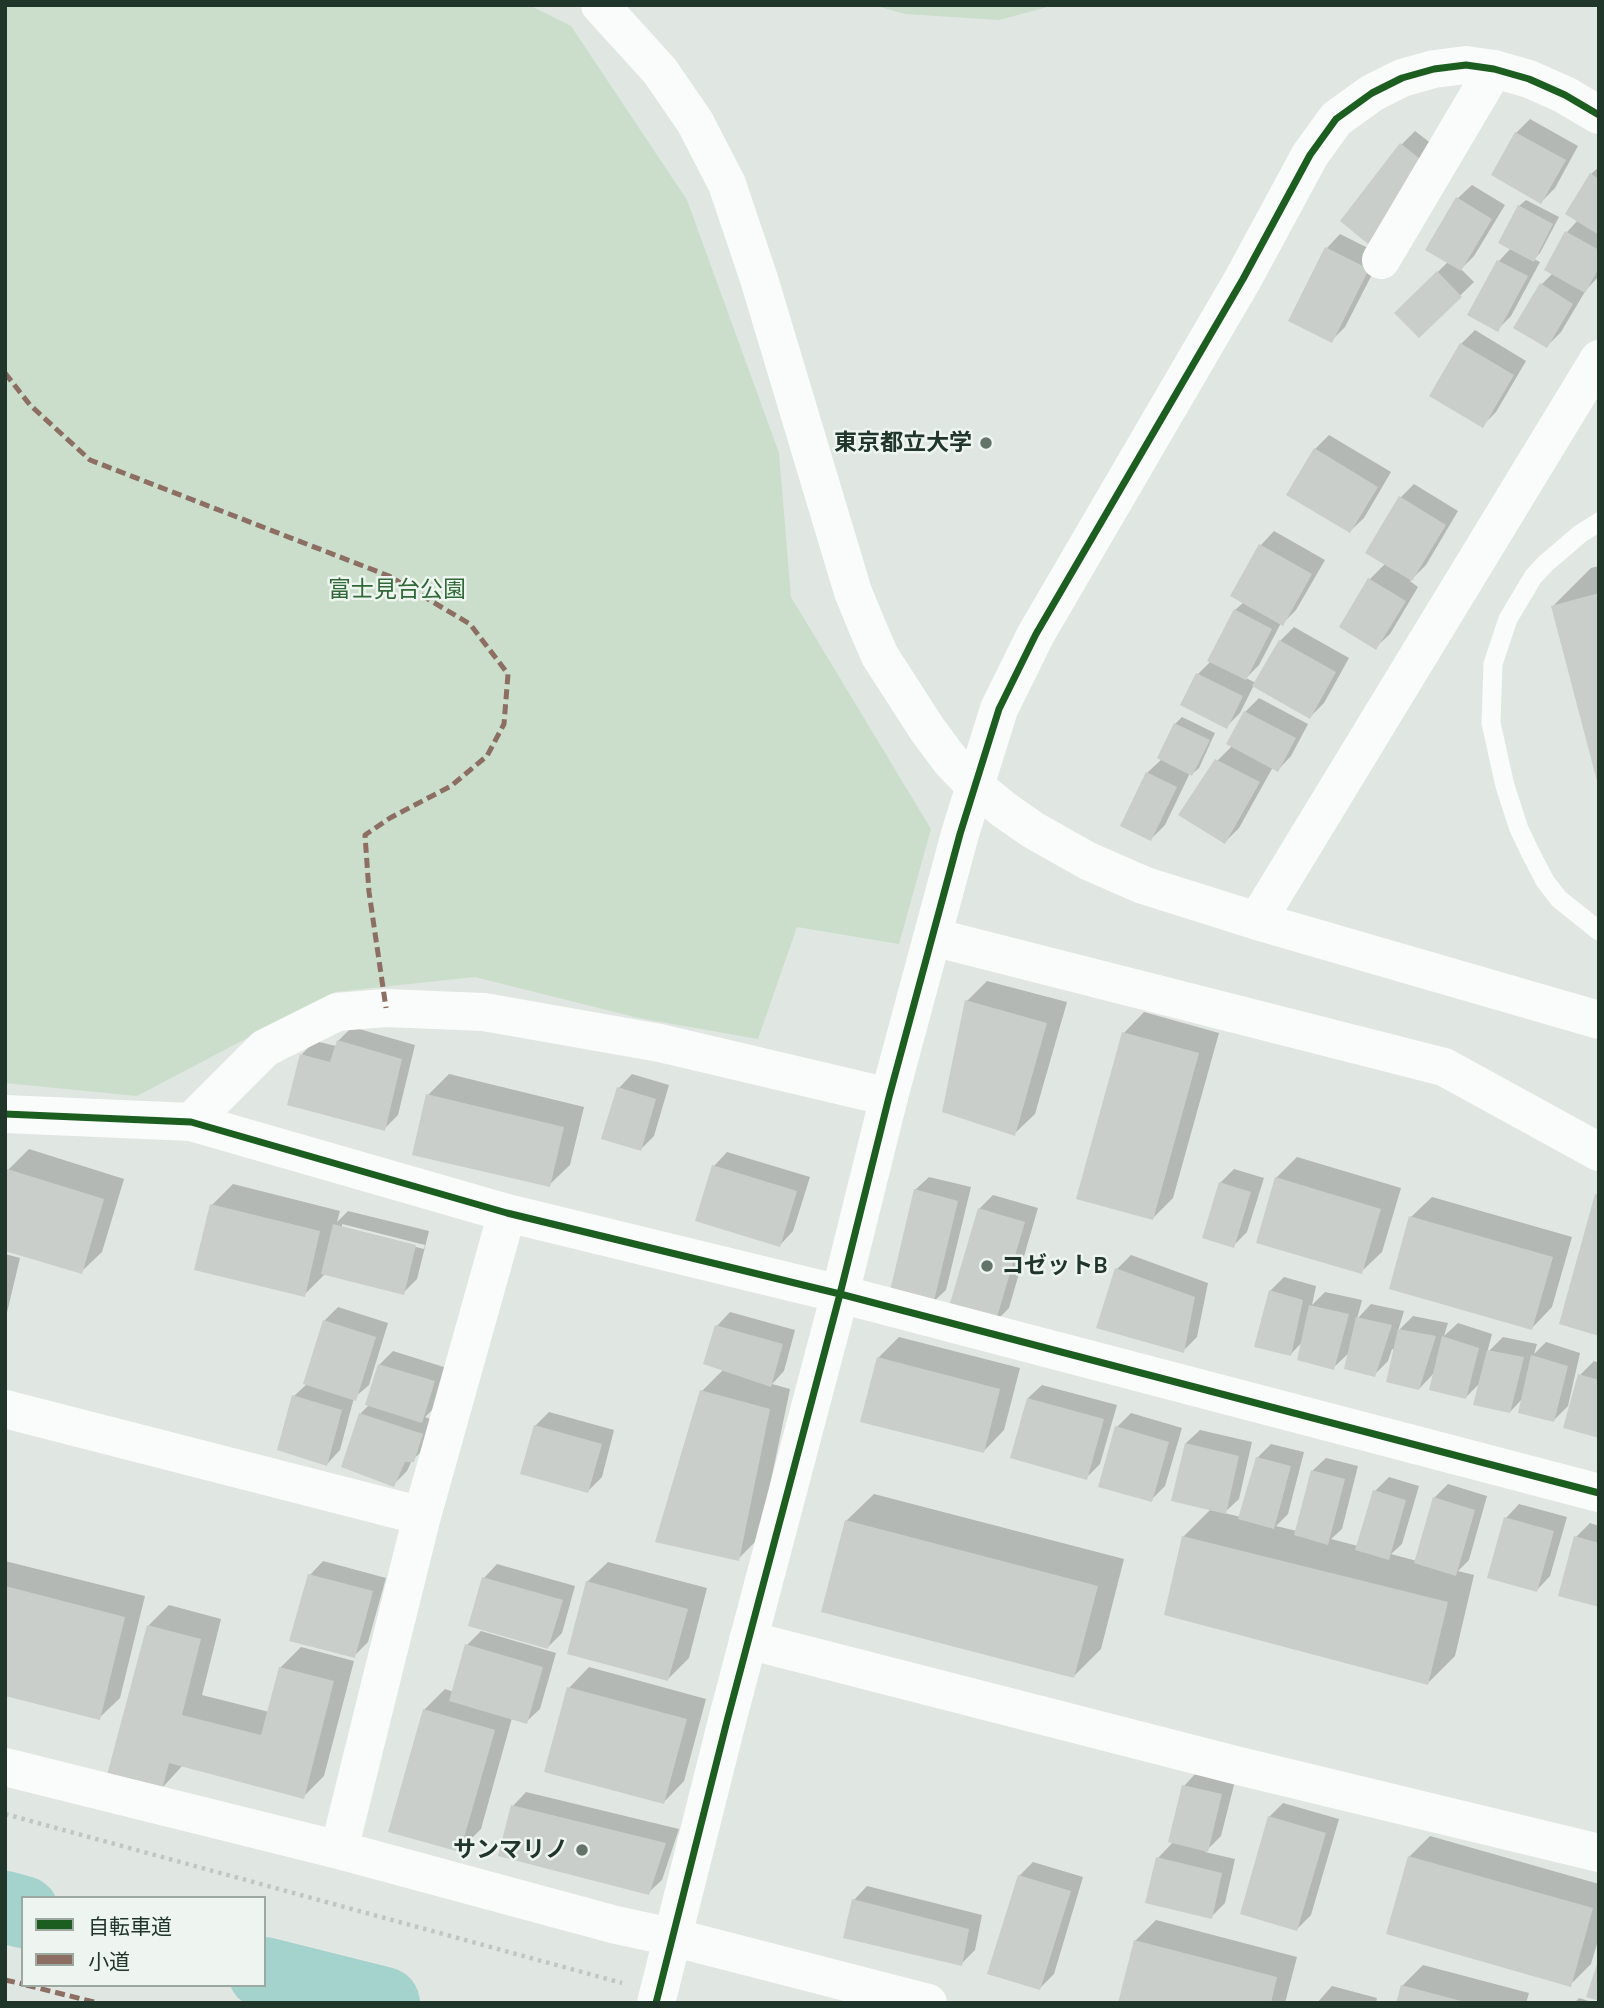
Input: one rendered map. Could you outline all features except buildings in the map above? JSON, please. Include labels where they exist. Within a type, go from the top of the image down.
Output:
[{"type":"street","points":[[600,5],[660,71],[695,122],[727,184],[759,279],[853,592],[880,656],[926,729],[950,760],[1003,809],[1033,830],[1088,861],[1143,885],[1257,921],[1599,1020]]},
{"type":"street","points":[[657,1999],[889,1097],[960,834],[999,709],[1037,634],[1243,279],[1310,155],[1336,119],[1372,93],[1402,78],[1434,69],[1466,65],[1530,79],[1599,115]]},
{"type":"street","points":[[1381,260],[1494,69]]},
{"type":"street","points":[[1257,921],[1599,359]]},
{"type":"street","points":[[933,937],[1444,1067],[1599,1152]]},
{"type":"street","points":[[191,1122],[265,1048],[337,1012],[386,1008],[484,1012],[660,1044],[889,1097]]},
{"type":"street","points":[[5,1114],[191,1122],[507,1213],[840,1294],[1599,1493]]},
{"type":"street","points":[[339,1850],[422,1516],[507,1213]]},
{"type":"street","points":[[5,1409],[422,1516]]},
{"type":"street","points":[[748,1640],[1235,1765],[1599,1853]]},
{"type":"street","points":[[5,1766],[928,2003]]},
{"type":"lane","points":[[1599,522],[1580,534],[1545,564],[1533,577],[1507,619],[1493,664],[1491,723],[1518,829],[1545,881],[1559,899],[1599,931]]},
{"type":"path","points":[[5,1814],[657,1999]]},
{"type":"green space","name":"富士見台公園","points":[[5,5],[529,5],[571,26],[687,200],[779,453],[791,597],[931,829],[899,944],[797,927],[758,1039],[639,1018],[475,977],[335,992],[137,1096],[5,1083]]},
{"type":"green space","points":[[873,5],[1055,5],[999,20],[905,14]]},
{"type":"waterway","points":[[5,1907],[21,1911]]},
{"type":"waterway","points":[[266,1974],[384,2003]]},
{"type":"marked path","points":[[5,373],[30,405],[90,460],[389,576],[470,624],[508,674],[504,724],[487,756],[451,786],[390,818],[365,835],[369,892],[386,1008]]},
{"type":"marked path","points":[[5,1980],[21,1984]]},
{"type":"marked path","points":[[34,1987],[98,2003]]},
{"type":"cycle path","points":[[656,2003],[889,1097],[960,834],[999,709],[1036,634],[1243,279],[1310,155],[1336,119],[1372,93],[1402,78],[1434,69],[1466,65],[1494,69],[1529,79],[1565,95],[1599,115]]},
{"type":"cycle path","points":[[5,1114],[191,1122],[507,1213],[840,1294],[1599,1493]]},
{"type":"place","name":"東京都立大学","points":[[986,443]]},
{"type":"place","name":"コゼットB","points":[[987,1266]]},
{"type":"place","name":"サンマリノ","points":[[582,1850]]}]
